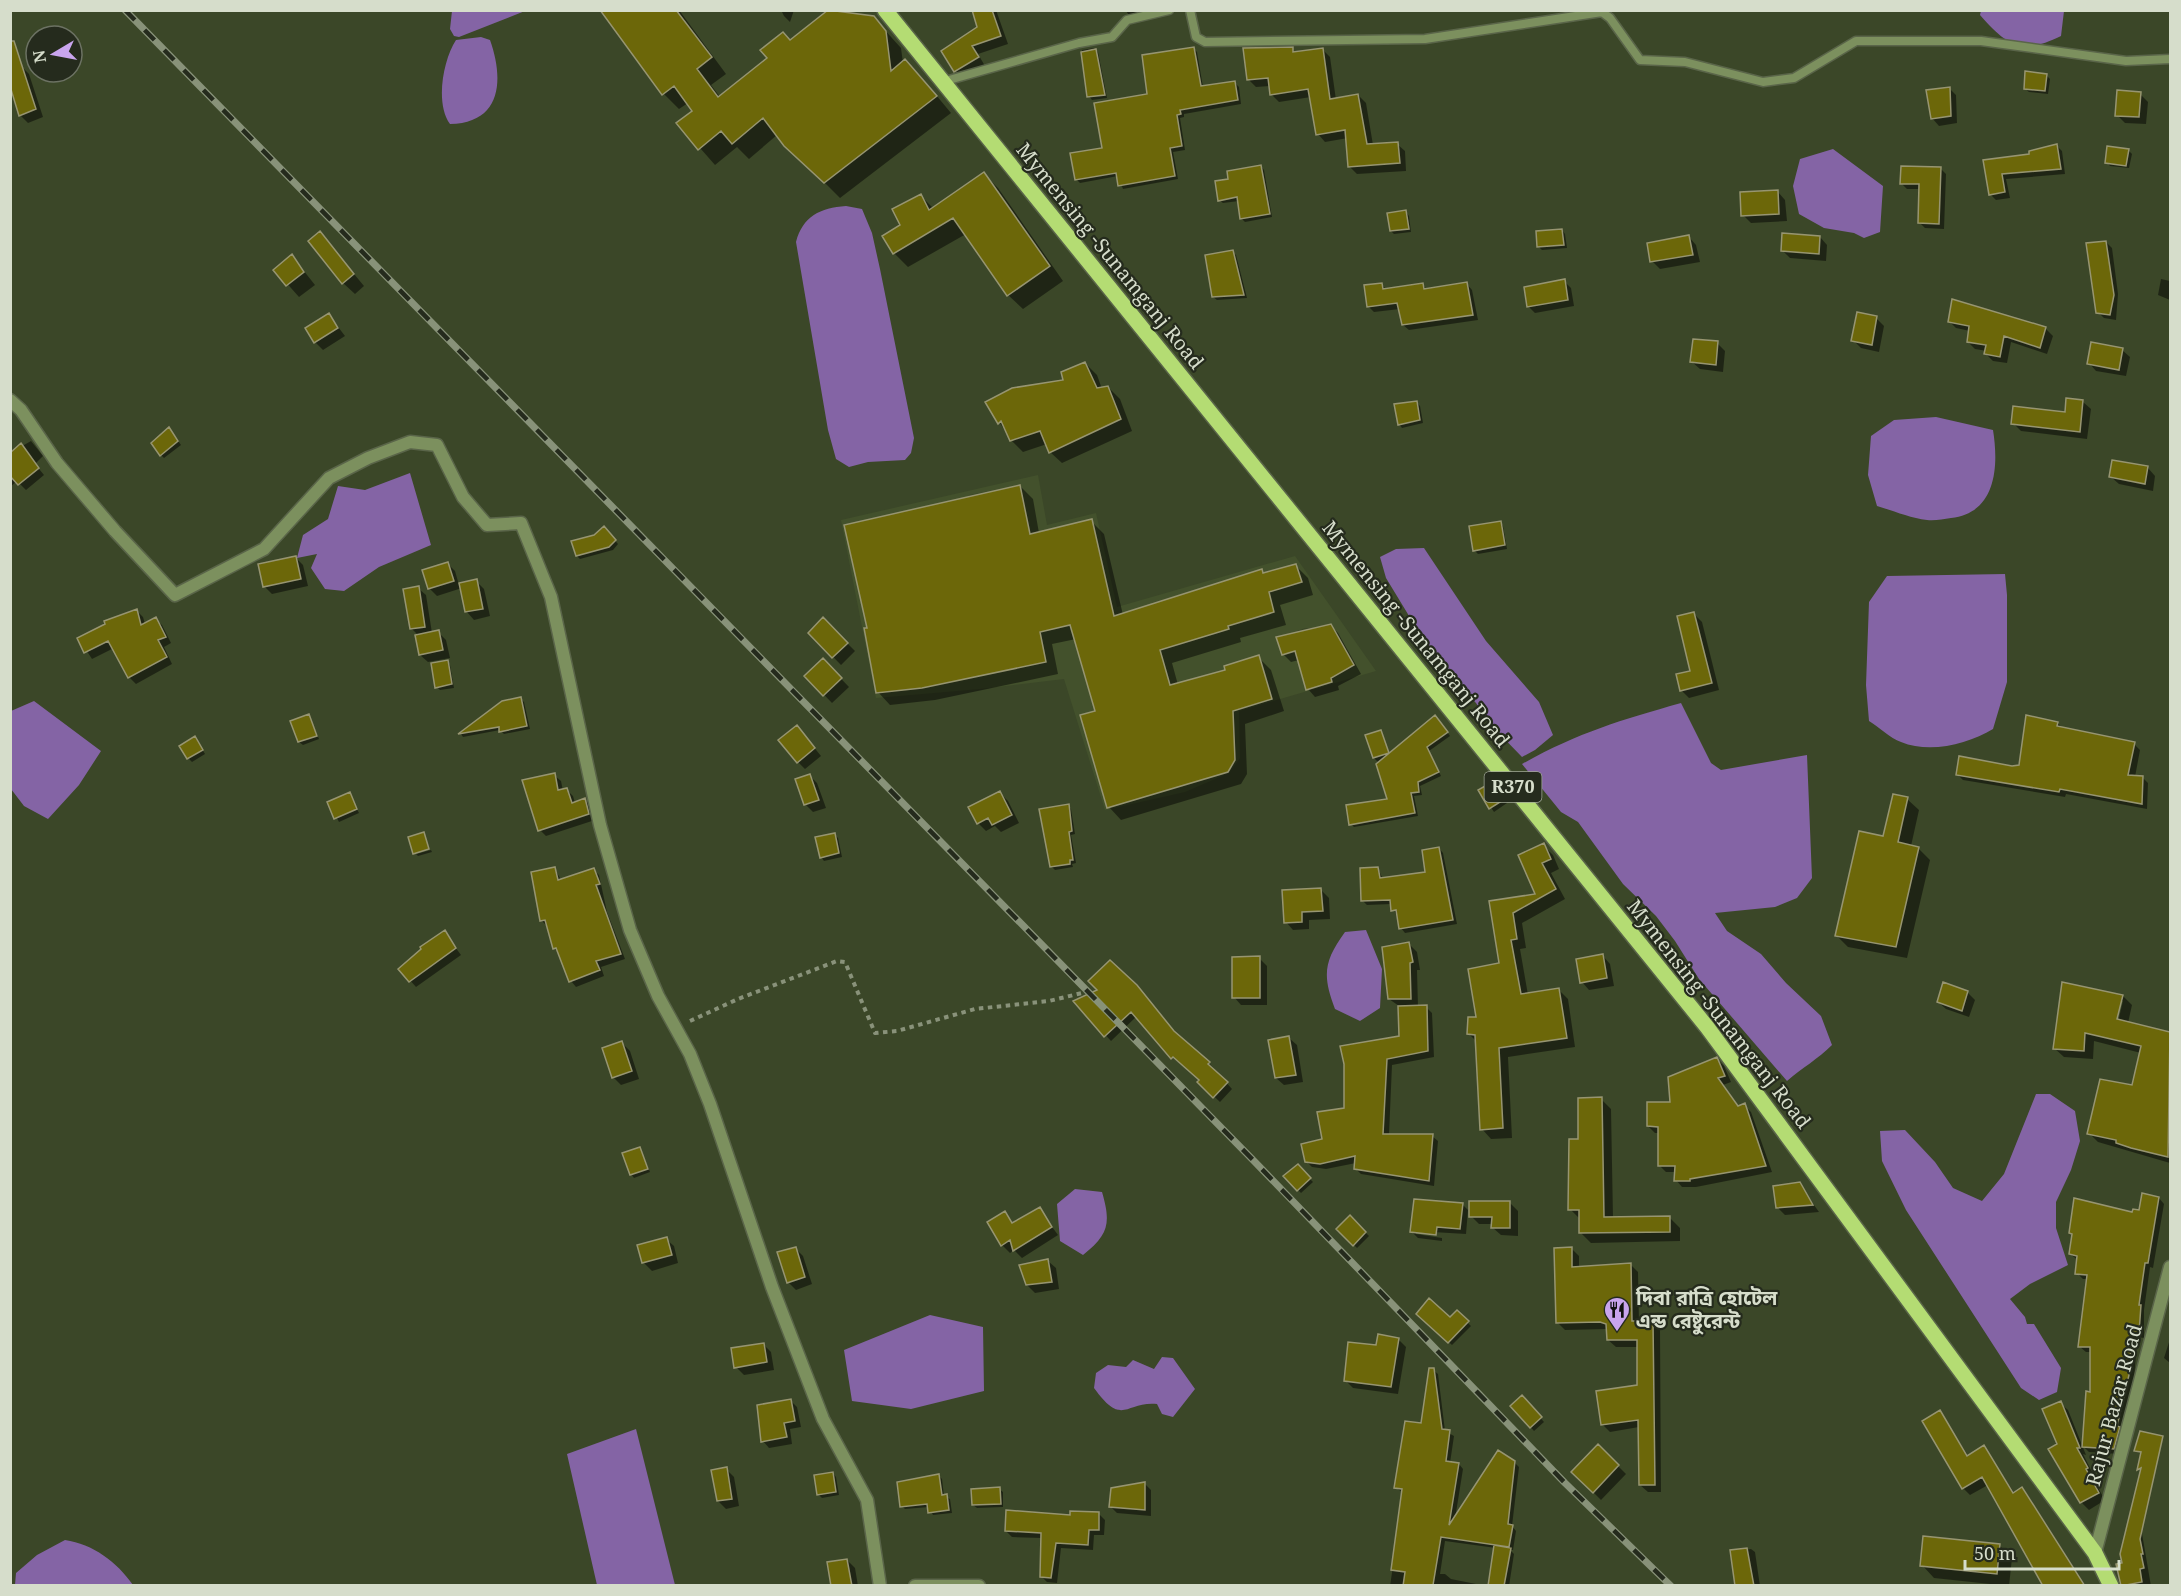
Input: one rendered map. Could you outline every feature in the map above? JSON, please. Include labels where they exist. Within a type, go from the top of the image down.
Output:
[{"type":"main road","name":"Mymensing -Sunamganj Road","points":[[885,10],[1707,1027],[2095,1553],[2111,1586]]},
{"type":"street","points":[[10,400],[21,410],[57,463],[108,523],[175,595],[264,549],[329,478],[368,458],[410,442],[437,445],[463,497],[487,525],[521,523],[551,597],[600,825],[630,930],[650,978],[690,1054],[710,1104],[772,1287],[824,1419],[867,1500],[880,1586]]},
{"type":"street","name":"Rajur Bazar Road","points":[[2095,1553],[2170,1267]]},
{"type":"street","points":[[915,1586],[979,1586]]},
{"type":"lane","points":[[942,82],[1079,43],[1112,37],[1127,20],[1169,10]]},
{"type":"lane","points":[[1190,10],[1196,37],[1205,42],[1425,39],[1602,12],[1610,18],[1640,60],[1685,62],[1763,82],[1794,78],[1856,41],[1981,40],[2126,61],[2170,59]]},
{"type":"path","points":[[676,1028],[738,999],[837,961],[844,962],[871,1029],[879,1034],[975,1009],[1049,1001],[1082,993]]},
{"type":"shaded area","points":[[452,10],[525,11],[459,37],[454,36],[450,29]]},
{"type":"shaded area","points":[[1981,11],[2064,11],[2061,36],[2036,45],[2016,45],[1990,26],[1980,15]]},
{"type":"shaded area","points":[[481,37],[490,40],[494,55],[497,69],[495,96],[480,116],[467,122],[450,124],[445,115],[442,94],[447,59],[456,40]]},
{"type":"shaded area","points":[[1833,149],[1883,186],[1880,232],[1864,238],[1854,233],[1824,228],[1799,214],[1793,186],[1800,159]]},
{"type":"shaded area","points":[[846,206],[862,209],[872,233],[914,438],[911,453],[905,460],[868,462],[849,467],[836,459],[828,430],[796,242],[803,226],[814,215],[828,209]]},
{"type":"shaded area","points":[[1936,417],[1993,430],[1994,473],[1986,498],[1966,514],[1936,520],[1914,518],[1877,506],[1868,475],[1871,436],[1894,420]]},
{"type":"shaded area","points":[[410,473],[431,545],[379,567],[344,591],[325,589],[311,568],[317,554],[297,558],[303,535],[328,519],[338,486],[365,490]]},
{"type":"shaded area","points":[[1038,475],[1047,525],[1096,513],[1117,607],[1295,556],[1376,671],[1239,711],[1240,758],[1229,773],[1185,792],[1105,810],[1064,679],[876,698],[841,520]],"holes":[[[1020,485],[1040,582],[989,593],[969,495]],[[1092,520],[1114,614],[1067,625],[1046,530]],[[1262,569],[1274,612],[1246,620],[1233,578]],[[1216,584],[1229,629],[1165,648],[1152,603]],[[900,622],[912,687],[877,694],[865,628]],[[1331,624],[1354,665],[1343,672],[1319,630]],[[1305,628],[1316,628],[1332,682],[1306,690],[1295,651],[1282,655],[1277,639]],[[1259,655],[1272,699],[1238,709]],[[1220,671],[1233,716],[1235,760],[1228,772],[1182,784],[1156,689]],[[1127,701],[1154,794],[1080,715]]]},
{"type":"shaded area","points":[[1424,548],[1486,641],[1539,702],[1553,735],[1535,750],[1522,757],[1490,724],[1476,703],[1437,662],[1386,578],[1380,557],[1396,549]]},
{"type":"shaded area","points":[[2005,574],[2007,682],[1993,729],[1961,743],[1924,747],[1912,746],[1897,740],[1869,721],[1866,685],[1869,602],[1887,576]]},
{"type":"shaded area","points":[[34,701],[101,751],[79,785],[48,819],[24,806],[11,789],[11,711]]},
{"type":"shaded area","points":[[1681,703],[1711,763],[1721,770],[1807,755],[1812,878],[1797,898],[1775,907],[1715,913],[1727,931],[1761,954],[1786,983],[1821,1016],[1832,1045],[1787,1081],[1699,979],[1656,916],[1623,884],[1578,822],[1561,812],[1522,764],[1600,728]]},
{"type":"shaded area","points":[[1366,930],[1382,969],[1380,1008],[1360,1021],[1335,1009],[1328,987],[1327,969],[1333,951],[1345,932]]},
{"type":"shaded area","points":[[2036,1094],[2050,1094],[2075,1111],[2080,1141],[2071,1170],[2056,1202],[2056,1228],[2068,1265],[2030,1284],[2010,1299],[2025,1317],[2027,1324],[2034,1324],[2061,1368],[2057,1392],[2039,1400],[2021,1388],[1906,1210],[1882,1161],[1880,1131],[1905,1130],[1935,1162],[1953,1188],[1982,1201],[2004,1174]]},
{"type":"shaded area","points":[[1075,1189],[1102,1192],[1107,1220],[1103,1234],[1083,1255],[1060,1241],[1057,1204]]},
{"type":"shaded area","points":[[930,1315],[983,1327],[984,1391],[911,1409],[852,1401],[844,1350]]},
{"type":"shaded area","points":[[1162,1357],[1173,1358],[1195,1389],[1173,1417],[1162,1414],[1157,1404],[1118,1410],[1104,1400],[1094,1388],[1096,1373],[1108,1365],[1126,1367],[1133,1360],[1154,1369]]},
{"type":"shaded area","points":[[636,1429],[675,1585],[597,1585],[567,1454]]},
{"type":"shaded area","points":[[65,1540],[85,1545],[104,1555],[133,1585],[15,1585],[16,1573],[37,1555]]},
{"type":"building","points":[[600,10],[676,10],[712,57],[697,69],[718,97],[767,58],[760,50],[783,32],[790,40],[828,10],[874,16],[886,31],[891,71],[905,59],[937,96],[824,183],[784,146],[763,118],[732,144],[721,131],[698,150],[676,123],[692,111],[674,86],[662,95]]},
{"type":"building","points":[[972,10],[992,10],[1001,36],[972,46],[979,57],[954,72],[941,51],[977,27]]},
{"type":"building","points":[[10,41],[14,41],[24,72],[24,84],[28,84],[36,109],[19,116],[10,86]]},
{"type":"building","points":[[1194,47],[1201,86],[1235,81],[1238,100],[1180,110],[1181,114],[1177,115],[1182,146],[1170,148],[1175,176],[1118,186],[1116,173],[1075,180],[1070,153],[1102,148],[1094,103],[1147,94],[1142,55]]},
{"type":"building","points":[[1293,47],[1293,52],[1323,48],[1330,99],[1358,94],[1367,144],[1398,142],[1400,163],[1348,167],[1345,130],[1316,135],[1308,89],[1270,95],[1268,78],[1247,80],[1243,48]]},
{"type":"building","points":[[1096,49],[1105,95],[1087,97],[1081,52]]},
{"type":"building","points":[[2025,71],[2047,74],[2045,91],[2024,89]]},
{"type":"building","points":[[1950,87],[1951,116],[1931,119],[1926,90]]},
{"type":"building","points":[[2117,90],[2141,92],[2139,117],[2115,116]]},
{"type":"building","points":[[2057,144],[2061,169],[2002,174],[2005,192],[1989,195],[1983,160],[2029,154],[2029,151]]},
{"type":"building","points":[[2107,146],[2129,149],[2126,166],[2105,163]]},
{"type":"building","points":[[1261,165],[1270,214],[1240,219],[1237,197],[1218,201],[1215,181],[1228,179],[1227,171]]},
{"type":"building","points":[[1901,166],[1941,167],[1939,224],[1918,223],[1919,184],[1900,184]]},
{"type":"building","points":[[984,172],[1050,266],[1007,296],[953,218],[893,254],[882,236],[900,225],[892,209],[921,194],[929,210]]},
{"type":"building","points":[[1778,190],[1779,214],[1741,216],[1740,192]]},
{"type":"building","points":[[1406,210],[1409,229],[1390,231],[1387,213]]},
{"type":"building","points":[[1562,229],[1564,245],[1537,247],[1536,231]]},
{"type":"building","points":[[320,231],[354,274],[342,284],[308,241]]},
{"type":"building","points":[[1782,233],[1820,236],[1819,254],[1781,251]]},
{"type":"building","points":[[1689,235],[1693,255],[1650,262],[1647,243]]},
{"type":"building","points":[[2106,241],[2114,295],[2110,315],[2096,313],[2086,243]]},
{"type":"building","points":[[1233,250],[1244,295],[1212,297],[1205,255]]},
{"type":"building","points":[[292,254],[304,272],[286,286],[273,270]]},
{"type":"building","points":[[1565,279],[1568,300],[1527,307],[1524,287]]},
{"type":"building","points":[[1467,282],[1473,315],[1402,325],[1397,303],[1367,307],[1364,285],[1382,283],[1383,289],[1423,283],[1424,289]]},
{"type":"building","points":[[1952,299],[2046,327],[2040,348],[2004,336],[2000,357],[1984,354],[1986,345],[1967,342],[1969,326],[1948,322]]},
{"type":"building","points":[[1857,312],[1877,316],[1872,345],[1851,341]]},
{"type":"building","points":[[329,313],[338,328],[314,343],[305,328]]},
{"type":"building","points":[[1693,339],[1718,341],[1716,365],[1690,362]]},
{"type":"building","points":[[2091,342],[2123,348],[2119,370],[2087,364]]},
{"type":"building","points":[[1085,362],[1097,388],[1108,386],[1121,419],[1049,453],[1040,431],[1010,441],[1001,421],[998,424],[985,402],[1012,388],[1063,380],[1061,372]]},
{"type":"building","points":[[2066,398],[2083,400],[2080,432],[2011,424],[2013,406],[2065,412]]},
{"type":"building","points":[[1417,401],[1420,420],[1398,425],[1394,404]]},
{"type":"building","points":[[169,427],[178,441],[160,456],[151,443]]},
{"type":"building","points":[[21,443],[39,468],[18,485],[10,476],[10,453]]},
{"type":"building","points":[[2112,460],[2148,466],[2145,484],[2109,477]]},
{"type":"building","points":[[1020,485],[1030,534],[1092,519],[1114,616],[1262,569],[1263,573],[1296,564],[1302,582],[1269,592],[1274,612],[1228,626],[1229,629],[1160,650],[1170,685],[1225,670],[1224,666],[1259,655],[1272,699],[1233,711],[1235,760],[1228,772],[1107,808],[1080,715],[1095,711],[1070,625],[1040,632],[1046,662],[922,688],[876,693],[864,628],[867,628],[844,525]]},
{"type":"building","points":[[1501,521],[1505,545],[1473,551],[1469,526]]},
{"type":"building","points":[[604,526],[616,540],[609,547],[576,556],[571,541],[594,535]]},
{"type":"building","points":[[296,556],[301,579],[263,587],[258,564]]},
{"type":"building","points":[[448,562],[454,581],[428,589],[422,570]]},
{"type":"building","points":[[477,579],[483,609],[465,612],[459,583]]},
{"type":"building","points":[[419,586],[425,627],[410,629],[403,589]]},
{"type":"building","points":[[137,609],[141,625],[156,617],[166,637],[158,640],[167,657],[128,678],[108,641],[84,653],[77,638],[105,624],[104,621]]},
{"type":"building","points":[[1694,612],[1712,683],[1680,691],[1676,674],[1690,671],[1677,616]]},
{"type":"building","points":[[823,617],[848,643],[832,658],[808,633]]},
{"type":"building","points":[[1331,624],[1354,665],[1331,678],[1332,682],[1306,690],[1295,651],[1282,655],[1276,637]]},
{"type":"building","points":[[439,630],[443,650],[419,655],[415,635]]},
{"type":"building","points":[[823,658],[842,678],[823,696],[804,676]]},
{"type":"building","points":[[448,660],[452,684],[435,688],[431,663]]},
{"type":"building","points":[[521,697],[527,726],[499,732],[499,727],[458,734],[502,701]]},
{"type":"building","points":[[309,714],[317,736],[298,742],[290,721]]},
{"type":"building","points":[[1435,715],[1448,732],[1427,747],[1439,772],[1418,782],[1419,792],[1411,793],[1415,813],[1349,825],[1346,805],[1387,799],[1376,764]]},
{"type":"building","points":[[2026,715],[2058,722],[2057,726],[2135,742],[2128,775],[2143,776],[2142,804],[2060,789],[2059,792],[1956,775],[1959,756],[2012,766],[2019,765]]},
{"type":"building","points":[[797,725],[815,748],[797,763],[778,740]]},
{"type":"building","points":[[1381,730],[1389,753],[1373,758],[1365,735]]},
{"type":"building","points":[[195,736],[203,750],[187,759],[179,746]]},
{"type":"building","points":[[555,773],[558,790],[567,788],[572,803],[585,798],[589,814],[538,831],[522,780]]},
{"type":"building","points":[[810,774],[819,800],[804,805],[795,779]]},
{"type":"building","points":[[1494,781],[1505,799],[1489,809],[1478,790]]},
{"type":"building","points":[[1000,791],[1012,815],[992,825],[988,818],[977,824],[968,807]]},
{"type":"building","points":[[350,792],[357,809],[334,819],[327,802]]},
{"type":"building","points":[[1893,794],[1908,797],[1898,842],[1919,847],[1896,947],[1835,936],[1859,831],[1883,836]]},
{"type":"building","points":[[1069,804],[1072,831],[1069,832],[1073,860],[1070,860],[1070,864],[1050,867],[1039,809]]},
{"type":"building","points":[[424,832],[429,849],[413,854],[408,837]]},
{"type":"building","points":[[835,833],[839,853],[820,858],[815,837]]},
{"type":"building","points":[[1544,843],[1551,859],[1542,863],[1556,889],[1513,913],[1517,939],[1511,940],[1521,994],[1559,988],[1567,1038],[1499,1048],[1503,1128],[1480,1130],[1475,1035],[1467,1034],[1468,1017],[1476,1017],[1468,969],[1499,963],[1489,901],[1535,894],[1518,855]]},
{"type":"building","points":[[1439,847],[1453,920],[1399,929],[1396,910],[1391,911],[1390,900],[1361,901],[1360,868],[1378,867],[1380,878],[1425,872],[1422,850]]},
{"type":"building","points":[[555,867],[558,880],[594,868],[600,884],[596,885],[621,954],[596,961],[600,970],[569,982],[556,948],[553,949],[545,920],[540,921],[531,872]]},
{"type":"building","points":[[1321,888],[1323,911],[1302,912],[1302,922],[1284,923],[1282,890]]},
{"type":"building","points":[[445,930],[456,948],[409,982],[398,969],[421,949],[420,947]]},
{"type":"building","points":[[1409,942],[1413,962],[1410,963],[1411,999],[1388,999],[1382,947]]},
{"type":"building","points":[[1603,954],[1607,978],[1580,983],[1576,959]]},
{"type":"building","points":[[1260,956],[1260,998],[1232,998],[1232,957]]},
{"type":"building","points":[[1110,960],[1137,985],[1174,1031],[1210,1062],[1208,1064],[1228,1082],[1213,1098],[1197,1082],[1199,1080],[1173,1057],[1171,1059],[1131,1012],[1104,1037],[1073,1001],[1097,990],[1088,981]]},
{"type":"building","points":[[1943,982],[1968,991],[1962,1011],[1937,1002]]},
{"type":"building","points":[[2062,982],[2123,995],[2117,1019],[2170,1032],[2168,1157],[2131,1148],[2116,1143],[2116,1140],[2087,1134],[2100,1079],[2132,1085],[2141,1046],[2085,1033],[2084,1051],[2053,1049]]},
{"type":"building","points":[[1427,1005],[1428,1051],[1387,1059],[1383,1134],[1433,1134],[1429,1181],[1354,1169],[1355,1156],[1320,1164],[1305,1162],[1301,1144],[1322,1139],[1317,1112],[1344,1108],[1344,1064],[1340,1046],[1399,1036],[1398,1006]]},
{"type":"building","points":[[1289,1036],[1296,1075],[1275,1078],[1268,1040]]},
{"type":"building","points":[[622,1041],[632,1071],[612,1078],[602,1048]]},
{"type":"building","points":[[1717,1057],[1725,1076],[1718,1078],[1738,1106],[1745,1103],[1766,1166],[1690,1179],[1690,1181],[1674,1181],[1675,1166],[1658,1166],[1658,1127],[1647,1126],[1647,1102],[1670,1102],[1668,1077]]},
{"type":"building","points":[[1602,1097],[1604,1217],[1670,1216],[1670,1232],[1579,1233],[1579,1210],[1568,1210],[1569,1139],[1578,1139],[1578,1098]]},
{"type":"building","points":[[640,1147],[648,1169],[630,1175],[622,1153]]},
{"type":"building","points":[[1298,1164],[1311,1178],[1297,1191],[1283,1176]]},
{"type":"building","points":[[1800,1182],[1813,1205],[1776,1208],[1773,1186]]},
{"type":"building","points":[[2142,1193],[2159,1197],[2148,1263],[2145,1263],[2139,1305],[2141,1305],[2139,1333],[2132,1332],[2129,1375],[2117,1426],[2120,1427],[2114,1449],[2082,1447],[2086,1391],[2090,1392],[2090,1347],[2078,1347],[2087,1275],[2075,1274],[2077,1256],[2069,1254],[2072,1234],[2069,1233],[2074,1198],[2132,1212],[2133,1209],[2139,1210]]},
{"type":"building","points":[[1414,1199],[1463,1203],[1460,1229],[1437,1227],[1436,1235],[1410,1232]]},
{"type":"building","points":[[1469,1201],[1510,1201],[1510,1228],[1491,1228],[1492,1217],[1469,1217]]},
{"type":"building","points":[[1040,1207],[1052,1227],[1013,1251],[1010,1240],[1001,1246],[987,1222],[1005,1211],[1012,1223]]},
{"type":"building","points":[[1350,1215],[1366,1232],[1353,1246],[1336,1229]]},
{"type":"building","points":[[667,1237],[672,1255],[642,1263],[637,1245]]},
{"type":"building","points":[[796,1247],[805,1277],[787,1283],[777,1252]]},
{"type":"building","points":[[1572,1247],[1572,1267],[1631,1263],[1632,1321],[1653,1321],[1655,1485],[1639,1485],[1638,1420],[1601,1425],[1596,1391],[1637,1385],[1637,1340],[1607,1340],[1606,1324],[1600,1322],[1556,1323],[1554,1248]]},
{"type":"building","points":[[1048,1259],[1052,1282],[1026,1285],[1019,1265]]},
{"type":"building","points":[[1429,1298],[1450,1317],[1457,1310],[1469,1321],[1448,1343],[1416,1314]]},
{"type":"building","points":[[1378,1334],[1399,1338],[1391,1387],[1344,1381],[1348,1342],[1376,1345]]},
{"type":"building","points":[[764,1343],[767,1362],[734,1368],[731,1348]]},
{"type":"building","points":[[1429,1368],[1434,1368],[1442,1429],[1450,1430],[1446,1461],[1459,1463],[1449,1525],[1498,1450],[1515,1461],[1508,1524],[1513,1525],[1509,1547],[1441,1537],[1433,1585],[1403,1586],[1405,1572],[1391,1570],[1402,1489],[1394,1488],[1405,1421],[1421,1423]]},
{"type":"building","points":[[1522,1395],[1542,1417],[1530,1428],[1510,1406]]},
{"type":"building","points":[[791,1399],[795,1421],[784,1423],[787,1437],[761,1442],[757,1405]]},
{"type":"building","points":[[2061,1401],[2080,1448],[2077,1448],[2099,1493],[2080,1503],[2048,1449],[2057,1444],[2042,1409]]},
{"type":"building","points":[[1940,1410],[1967,1456],[1984,1445],[2013,1493],[2022,1487],[2085,1586],[2043,1586],[1982,1477],[1962,1489],[1922,1421]]},
{"type":"building","points":[[2140,1431],[2163,1436],[2140,1539],[2144,1568],[2140,1569],[2142,1582],[2121,1586],[2116,1564],[2122,1563],[2120,1554],[2141,1468],[2137,1470],[2141,1452],[2134,1451]]},
{"type":"building","points":[[1598,1444],[1619,1465],[1593,1493],[1571,1472]]},
{"type":"building","points":[[727,1467],[732,1499],[717,1501],[711,1470]]},
{"type":"building","points":[[833,1472],[836,1492],[817,1495],[814,1475]]},
{"type":"building","points":[[939,1474],[942,1495],[947,1494],[949,1510],[928,1513],[927,1504],[900,1507],[897,1482]]},
{"type":"building","points":[[1145,1482],[1145,1510],[1109,1507],[1111,1488]]},
{"type":"building","points":[[1000,1487],[1001,1504],[972,1505],[971,1489]]},
{"type":"building","points":[[1006,1510],[1070,1515],[1070,1511],[1099,1512],[1099,1530],[1089,1530],[1088,1545],[1056,1543],[1051,1578],[1040,1577],[1041,1533],[1005,1531]]},
{"type":"building","points":[[1923,1536],[2000,1544],[1997,1574],[1920,1566]]},
{"type":"building","points":[[1494,1545],[1511,1548],[1504,1586],[1488,1586]]},
{"type":"building","points":[[1747,1548],[1754,1586],[1735,1586],[1730,1550]]},
{"type":"building","points":[[847,1559],[852,1586],[831,1586],[827,1562]]},
{"type":"railway","points":[[125,10],[1254,1161],[1565,1483],[1671,1586]]},
{"type":"place","name":"দিবা রাত্রি হোটেল এন্ড রেষ্টুরেন্ট","points":[[1617,1333]]}]
